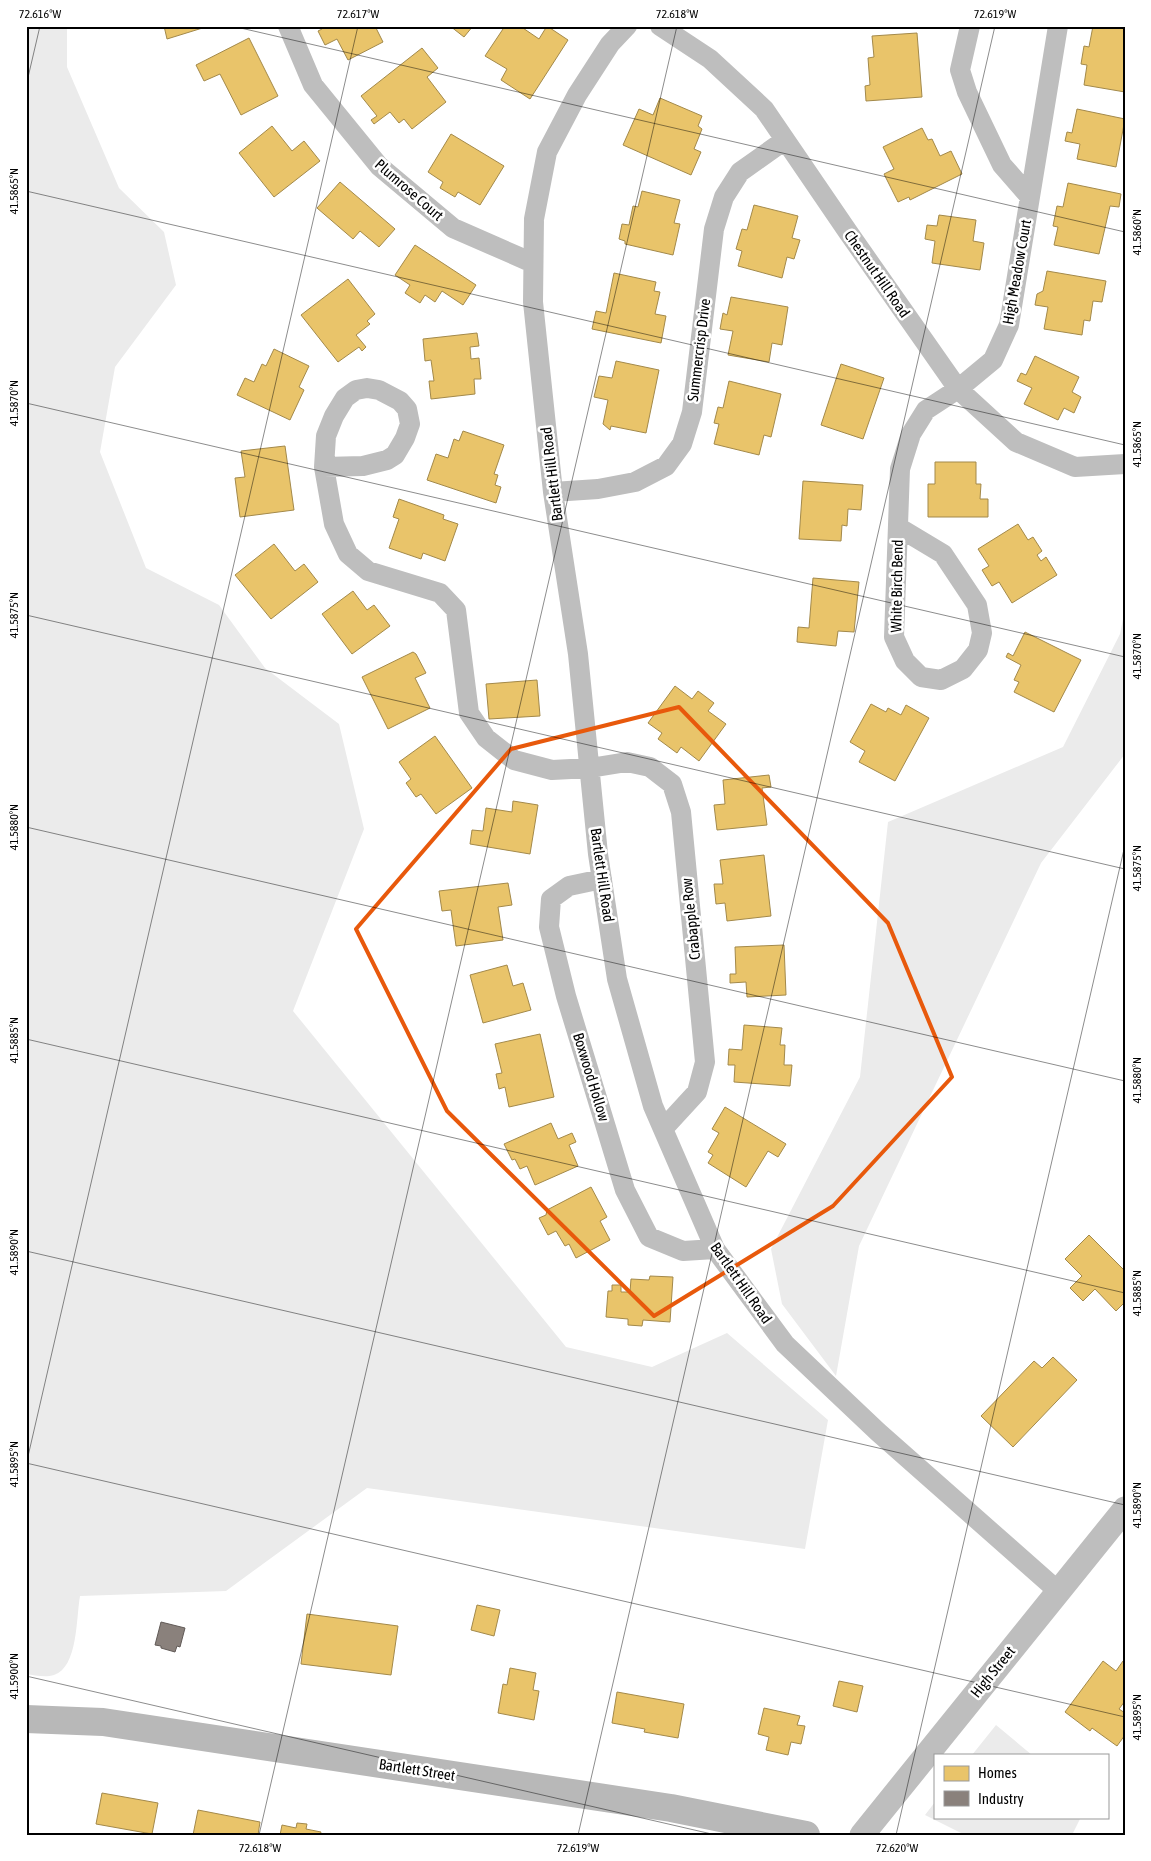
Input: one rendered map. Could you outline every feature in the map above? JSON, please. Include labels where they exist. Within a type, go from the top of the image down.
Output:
[{"type":"main road","name":"Bartlett Street","points":[[26,1718],[104,1722],[671,1808],[806,1835]]},
{"type":"street","name":"Plumrose Court","points":[[288,26],[313,85],[379,166],[453,228],[534,263]]},
{"type":"street","name":"Bartlett Hill Road","points":[[627,26],[610,44],[577,95],[547,152],[534,219],[533,302],[553,492],[578,654],[602,879],[616,979],[654,1106],[715,1249],[785,1344],[878,1432],[1058,1590]]},
{"type":"street","name":"Chestnut Hill Road","points":[[660,26],[710,60],[764,109],[958,389],[1016,442],[1074,467],[1125,464]]},
{"type":"street","points":[[970,26],[960,70],[967,92],[1002,165],[1030,197]]},
{"type":"street","name":"High Meadow Court","points":[[958,389],[993,360],[1009,325],[1058,26]]},
{"type":"street","name":"Summercrisp Drive","points":[[553,492],[598,489],[635,482],[666,466],[682,444],[692,412],[714,229],[724,197],[740,172],[785,140]]},
{"type":"street","points":[[367,388],[379,390],[400,401],[407,409],[410,424],[395,456],[363,466],[324,467],[326,436],[334,416],[345,398],[356,390],[367,388]]},
{"type":"street","name":"White Birch Bend","points":[[898,527],[943,554],[977,605],[982,633],[978,650],[963,669],[940,680],[921,677],[905,661],[894,637],[900,468],[911,434],[926,410],[958,389]]},
{"type":"street","name":"Crabapple Row","points":[[324,467],[334,524],[348,554],[368,571],[440,593],[456,610],[469,713],[486,738],[514,760],[552,770],[590,768],[627,762],[650,768],[672,784],[680,812],[706,1062],[697,1092],[663,1129]]},
{"type":"street","name":"Boxwood Hollow","points":[[602,879],[569,886],[551,899],[549,927],[566,996],[625,1190],[649,1237],[683,1251],[715,1249]]},
{"type":"street","name":"High Street","points":[[862,1835],[1125,1509]]},
{"type":"highlighted area","points":[[679,707],[888,923],[952,1077],[833,1206],[654,1316],[447,1111],[356,929],[511,749]]},
{"type":"shaded area","points":[[26,26],[67,26],[67,67],[119,188],[164,232],[176,285],[115,367],[100,452],[146,568],[219,605],[265,668],[339,724],[364,829],[293,1011],[566,1347],[652,1367],[727,1333],[828,1420],[805,1549],[367,1488],[226,1591],[80,1596],[72,1652],[68,1662],[62,1670],[51,1676],[26,1674]]},
{"type":"shaded area","points":[[1125,609],[1125,754],[1041,863],[859,1246],[836,1376],[782,1304],[771,1249],[860,1077],[888,822],[1063,747],[1120,634]]},
{"type":"shaded area","points":[[996,1725],[1031,1754],[973,1754]]},
{"type":"shaded area","points":[[934,1803],[934,1818],[1080,1818],[1072,1835],[965,1835],[925,1815]]},
{"type":"building: Homes","points":[[164,26],[209,26],[167,39]]},
{"type":"building: Homes","points":[[321,26],[375,26],[383,42],[348,60],[337,39],[325,45],[318,31],[322,29]]},
{"type":"building: Homes","points":[[450,26],[473,26],[464,37]]},
{"type":"building: Homes","points":[[505,26],[520,26],[539,39],[547,26],[568,40],[530,99],[501,80],[507,69],[485,56]]},
{"type":"building: Homes","points":[[1093,26],[1125,26],[1125,92],[1084,85],[1087,65],[1081,64],[1084,46],[1089,47]]},
{"type":"building: Homes","points":[[917,33],[922,97],[866,101],[865,86],[870,85],[868,58],[874,57],[872,36]]},
{"type":"building: Homes","points":[[249,38],[278,96],[241,115],[220,74],[204,81],[196,65]]},
{"type":"building: Homes","points":[[422,48],[438,68],[427,77],[446,102],[412,129],[404,119],[399,123],[390,112],[374,124],[371,120],[377,116],[361,96]]},
{"type":"building: Homes","points":[[660,98],[702,116],[698,126],[702,129],[694,149],[701,152],[691,175],[623,145],[639,109],[653,115]]},
{"type":"building: Homes","points":[[1077,109],[1125,119],[1116,167],[1077,159],[1080,144],[1065,141],[1067,132],[1072,133]]},
{"type":"building: Homes","points":[[272,126],[292,151],[304,141],[320,161],[274,197],[239,153]]},
{"type":"building: Homes","points":[[922,128],[928,140],[932,139],[940,156],[951,151],[962,174],[910,200],[909,197],[898,202],[884,174],[894,169],[883,147]]},
{"type":"building: Homes","points":[[451,134],[504,166],[480,205],[458,192],[455,197],[440,188],[443,182],[428,172]]},
{"type":"building: Homes","points":[[340,182],[395,229],[379,247],[360,231],[353,239],[317,208]]},
{"type":"building: Homes","points":[[1068,183],[1121,194],[1119,207],[1110,206],[1099,254],[1054,245],[1058,227],[1053,226],[1057,206],[1063,207]]},
{"type":"building: Homes","points":[[642,191],[680,200],[674,223],[680,224],[673,255],[625,244],[625,241],[619,239],[622,224],[629,225],[633,206],[638,207]]},
{"type":"building: Homes","points":[[754,205],[798,216],[792,238],[800,240],[794,259],[787,257],[782,278],[738,266],[742,251],[736,249],[742,229],[747,230]]},
{"type":"building: Homes","points":[[939,215],[976,220],[973,241],[984,243],[980,270],[932,263],[935,241],[925,239],[927,225],[937,226]]},
{"type":"building: Homes","points":[[415,245],[476,285],[463,305],[442,291],[435,302],[425,295],[420,303],[405,293],[410,285],[395,275]]},
{"type":"building: Homes","points":[[1047,271],[1106,281],[1102,302],[1093,301],[1090,321],[1084,320],[1082,335],[1044,329],[1048,307],[1035,305],[1037,294],[1043,291]]},
{"type":"building: Homes","points":[[614,273],[656,282],[654,291],[660,292],[655,314],[666,316],[661,343],[592,329],[596,311],[606,313]]},
{"type":"building: Homes","points":[[348,279],[375,314],[367,321],[370,324],[356,335],[366,347],[362,351],[359,347],[338,362],[301,315]]},
{"type":"building: Homes","points":[[731,297],[788,307],[782,345],[772,343],[769,362],[728,355],[733,331],[720,329],[723,313],[727,315]]},
{"type":"building: Homes","points":[[477,333],[479,346],[470,347],[471,359],[479,358],[481,379],[474,379],[475,394],[431,399],[429,381],[434,381],[431,360],[425,361],[423,339]]},
{"type":"building: Homes","points":[[274,349],[309,366],[299,387],[304,390],[290,420],[237,395],[245,378],[254,382],[262,364],[266,366]]},
{"type":"building: Homes","points":[[1035,356],[1079,377],[1072,392],[1081,397],[1074,413],[1064,408],[1058,420],[1024,404],[1032,388],[1017,381],[1021,373],[1026,375]]},
{"type":"building: Homes","points":[[616,361],[659,370],[646,433],[611,426],[610,430],[603,424],[608,400],[594,397],[599,376],[612,378]]},
{"type":"building: Homes","points":[[841,364],[884,378],[863,439],[821,425]]},
{"type":"building: Homes","points":[[729,381],[781,394],[771,437],[764,435],[759,455],[714,444],[719,424],[714,423],[718,407],[723,408]]},
{"type":"building: Homes","points":[[463,431],[504,445],[494,474],[498,475],[495,485],[501,487],[496,503],[427,480],[436,454],[448,458],[454,439],[459,441]]},
{"type":"building: Homes","points":[[285,446],[294,510],[240,517],[235,478],[245,477],[241,451]]},
{"type":"building: Homes","points":[[935,462],[976,462],[976,484],[981,484],[980,499],[988,499],[988,517],[928,517],[928,484],[935,484]]},
{"type":"building: Homes","points":[[803,481],[863,485],[861,510],[848,509],[847,526],[842,525],[841,541],[799,539]]},
{"type":"building: Homes","points":[[399,499],[444,515],[443,519],[458,524],[445,561],[423,553],[421,559],[389,548],[399,519],[393,517]]},
{"type":"building: Homes","points":[[1018,524],[1028,540],[1033,537],[1042,551],[1037,555],[1041,561],[1046,557],[1057,575],[1012,603],[999,582],[992,586],[982,570],[989,566],[978,549]]},
{"type":"building: Homes","points":[[274,544],[295,571],[304,564],[318,582],[271,619],[235,575]]},
{"type":"building: Homes","points":[[813,578],[859,582],[854,632],[838,631],[836,646],[797,642],[798,627],[809,628]]},
{"type":"building: Homes","points":[[353,591],[367,610],[374,605],[390,626],[352,654],[322,614]]},
{"type":"building: Homes","points":[[1025,632],[1081,660],[1054,712],[1014,692],[1019,682],[1014,680],[1021,665],[1006,657],[1008,653],[1013,656]]},
{"type":"building: Homes","points":[[413,652],[426,673],[415,678],[430,708],[388,729],[362,677]]},
{"type":"building: Homes","points":[[537,680],[540,716],[489,719],[486,684]]},
{"type":"building: Homes","points":[[675,686],[692,699],[698,691],[714,703],[708,711],[726,724],[699,761],[681,747],[677,753],[658,739],[662,733],[648,723]]},
{"type":"building: Homes","points":[[871,704],[886,712],[888,708],[901,715],[906,705],[929,718],[895,781],[859,762],[865,751],[850,742]]},
{"type":"building: Homes","points":[[435,736],[472,788],[436,814],[421,794],[416,797],[406,783],[411,779],[399,762]]},
{"type":"building: Homes","points":[[769,775],[771,787],[762,788],[767,825],[717,830],[714,805],[725,804],[723,780]]},
{"type":"building: Homes","points":[[513,801],[538,805],[530,854],[470,844],[472,830],[483,831],[486,808],[512,812]]},
{"type":"building: Homes","points":[[764,855],[771,916],[727,921],[725,903],[716,904],[714,884],[723,884],[720,860]]},
{"type":"building: Homes","points":[[508,883],[512,905],[498,907],[503,940],[456,946],[451,910],[442,911],[439,891]]},
{"type":"building: Homes","points":[[784,945],[786,995],[747,997],[746,982],[730,983],[730,974],[736,974],[735,947]]},
{"type":"building: Homes","points":[[507,965],[513,986],[523,983],[531,1010],[483,1023],[470,975]]},
{"type":"building: Homes","points":[[744,1025],[782,1028],[780,1045],[785,1045],[784,1065],[792,1065],[790,1086],[734,1082],[735,1065],[728,1065],[729,1049],[742,1050]]},
{"type":"building: Homes","points":[[540,1034],[554,1097],[509,1107],[505,1087],[499,1089],[496,1074],[502,1073],[495,1044]]},
{"type":"building: Homes","points":[[725,1107],[786,1144],[778,1157],[768,1151],[746,1187],[708,1163],[713,1155],[708,1152],[719,1133],[712,1129]]},
{"type":"building: Homes","points":[[551,1123],[558,1139],[572,1133],[576,1142],[569,1145],[578,1166],[535,1185],[527,1166],[520,1169],[515,1159],[512,1160],[504,1144]]},
{"type":"building: Homes","points":[[591,1187],[607,1217],[600,1221],[610,1240],[576,1258],[569,1244],[565,1246],[556,1231],[548,1235],[539,1218],[546,1215],[547,1210]]},
{"type":"building: Homes","points":[[1089,1235],[1125,1271],[1125,1302],[1116,1311],[1095,1289],[1083,1301],[1070,1288],[1082,1276],[1065,1259]]},
{"type":"building: Homes","points":[[650,1276],[673,1277],[670,1322],[643,1320],[642,1326],[628,1325],[628,1319],[606,1317],[608,1291],[612,1291],[612,1285],[621,1285],[621,1292],[630,1292],[631,1279],[649,1280]]},
{"type":"building: Homes","points":[[1053,1357],[1077,1380],[1013,1447],[981,1416],[1034,1361],[1042,1368]]},
{"type":"building: Homes","points":[[477,1605],[500,1610],[494,1636],[471,1630]]},
{"type":"building: Homes","points":[[307,1614],[398,1626],[391,1675],[301,1664]]},
{"type":"building: Homes","points":[[1103,1661],[1116,1671],[1123,1661],[1125,1662],[1125,1701],[1119,1709],[1125,1713],[1125,1735],[1117,1746],[1092,1728],[1090,1731],[1065,1712]]},
{"type":"building: Homes","points":[[510,1668],[536,1673],[533,1690],[539,1691],[534,1720],[498,1713],[503,1684],[507,1685]]},
{"type":"building: Homes","points":[[839,1681],[863,1686],[857,1712],[833,1706]]},
{"type":"building: Homes","points":[[617,1692],[684,1704],[678,1738],[644,1732],[645,1729],[612,1723]]},
{"type":"building: Homes","points":[[764,1708],[800,1716],[797,1725],[805,1726],[801,1744],[791,1742],[788,1755],[766,1750],[769,1737],[758,1734]]},
{"type":"building: Homes","points":[[102,1793],[158,1803],[152,1834],[96,1824]]},
{"type":"building: Homes","points":[[198,1810],[260,1822],[258,1835],[193,1835]]},
{"type":"building: Homes","points":[[297,1823],[307,1824],[306,1829],[321,1832],[320,1835],[280,1835],[282,1825],[296,1828]]},
{"type":"building: Industry","points":[[161,1622],[185,1628],[180,1647],[177,1646],[175,1652],[155,1645]]}]
